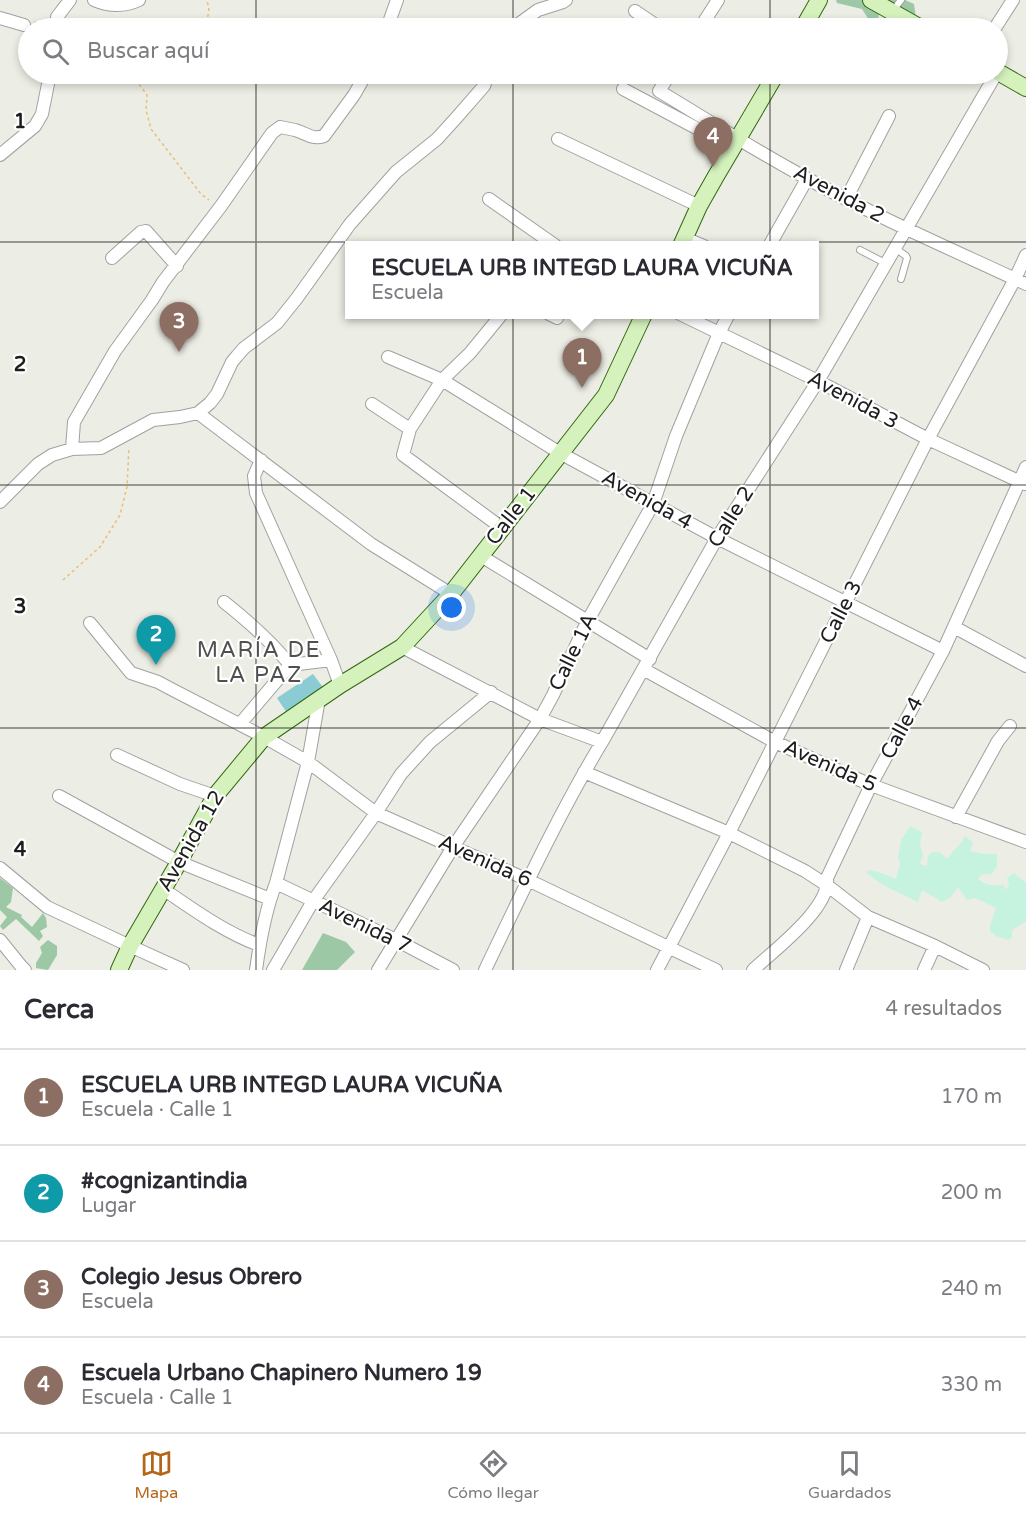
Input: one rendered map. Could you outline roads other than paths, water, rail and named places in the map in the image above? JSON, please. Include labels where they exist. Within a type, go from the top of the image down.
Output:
[{"type":"street","points":[[59,18],[70,0]]},
{"type":"street","points":[[94,0],[107,5],[132,3],[139,0]]},
{"type":"street","points":[[391,18],[397,0]]},
{"type":"street","points":[[524,18],[539,5],[566,0]]},
{"type":"street","points":[[706,18],[718,0]]},
{"type":"street","points":[[809,18],[819,0]]},
{"type":"street","points":[[871,0],[896,6],[910,18]]},
{"type":"street","points":[[1001,18],[1013,0]]},
{"type":"street","points":[[635,11],[645,18]]},
{"type":"street","points":[[0,18],[18,23]]},
{"type":"street","points":[[1008,79],[1026,88]]},
{"type":"street","points":[[0,155],[34,126],[42,114],[48,84]]},
{"type":"street","points":[[72,449],[74,422],[115,351],[272,133],[280,127],[297,130],[310,138],[324,136],[360,84]]},
{"type":"street","points":[[0,502],[38,464],[51,455],[72,449],[101,448],[153,420],[198,412],[210,403],[217,394],[232,362],[244,348],[277,323],[350,224],[396,172],[437,139],[485,84]]},
{"type":"street","name":"Avenida 2","points":[[664,84],[659,91],[735,143],[905,229],[1020,282]]},
{"type":"street","points":[[682,241],[699,206],[770,84]]},
{"type":"street","name":"Calle 2","points":[[485,970],[584,772],[717,538],[818,381],[991,84]]},
{"type":"street","points":[[623,89],[735,143]]},
{"type":"street","points":[[846,199],[889,116]]},
{"type":"street","points":[[558,139],[699,206]]},
{"type":"street","points":[[772,241],[807,179]]},
{"type":"street","points":[[489,199],[545,241]]},
{"type":"street","points":[[112,258],[141,232],[146,231],[177,266]]},
{"type":"street","name":"Calle 3","points":[[657,970],[928,440],[1020,282],[1026,255]]},
{"type":"street","points":[[499,319],[470,353],[442,380],[410,429],[403,455],[502,528]]},
{"type":"street","name":"Calle 1","points":[[340,685],[402,647],[452,594],[606,395],[642,319]]},
{"type":"street","name":"Avenida 3","points":[[689,319],[818,381],[928,440],[1023,483]]},
{"type":"street","name":"Calle 1A","points":[[378,970],[453,847],[540,719],[553,695],[587,622],[653,504],[675,436],[727,319]]},
{"type":"street","name":"Avenida 4","points":[[387,357],[442,380],[560,453],[717,538],[943,651]]},
{"type":"street","points":[[372,404],[410,429]]},
{"type":"street","points":[[198,412],[341,523],[452,594]]},
{"type":"street","points":[[261,460],[254,476],[256,493],[340,685]]},
{"type":"street","name":"Calle 4","points":[[753,970],[794,934],[813,912],[828,886],[826,878],[871,785],[943,651],[1023,483],[1026,466]]},
{"type":"street","name":"Avenida 5","points":[[481,556],[587,622],[646,664],[775,742],[871,785],[1026,842]]},
{"type":"street","points":[[224,602],[250,623],[290,665]]},
{"type":"street","name":"Avenida 6","points":[[90,623],[131,673],[158,682],[264,736],[308,762],[376,813],[528,880],[716,970]]},
{"type":"street","points":[[954,627],[1026,666]]},
{"type":"street","points":[[402,647],[540,719],[602,742]]},
{"type":"street","points":[[240,724],[290,665],[331,660]]},
{"type":"street","name":"Avenida 12","points":[[118,970],[214,796],[264,736],[340,685]]},
{"type":"street","points":[[273,970],[313,901],[401,774],[430,742],[490,692]]},
{"type":"street","points":[[256,970],[259,945],[270,899],[308,762],[319,699]]},
{"type":"street","points":[[956,817],[998,741],[1010,726]]},
{"type":"street","points":[[117,755],[180,784],[214,796]]},
{"type":"street","points":[[584,772],[729,833],[805,871],[868,917],[983,970]]},
{"type":"street","points":[[59,796],[179,861],[270,899]]},
{"type":"street","points":[[0,867],[47,907],[183,970]]},
{"type":"street","name":"Avenida 7","points":[[276,883],[453,970]]},
{"type":"street","points":[[163,889],[240,938],[259,945]]},
{"type":"street","points":[[846,970],[868,917]]},
{"type":"street","points":[[0,940],[25,970]]},
{"type":"street","points":[[924,970],[935,946]]},
{"type":"lane","points":[[895,247],[907,258],[901,279]]},
{"type":"lane","points":[[860,250],[885,263]]},
{"type":"place","name":"Escuela Urbano Chapinero Numero 19","points":[[713,167]]},
{"type":"place","name":"Colegio Jesus Obrero","points":[[179,352]]},
{"type":"place","name":"ESCUELA URB INTEGD LAURA VICUÑA","points":[[582,388]]},
{"type":"place","name":"#cognizantindia","points":[[156,665]]},
{"type":"district","name":"MARÍA DE LA PAZ","points":[[259,662]]}]
